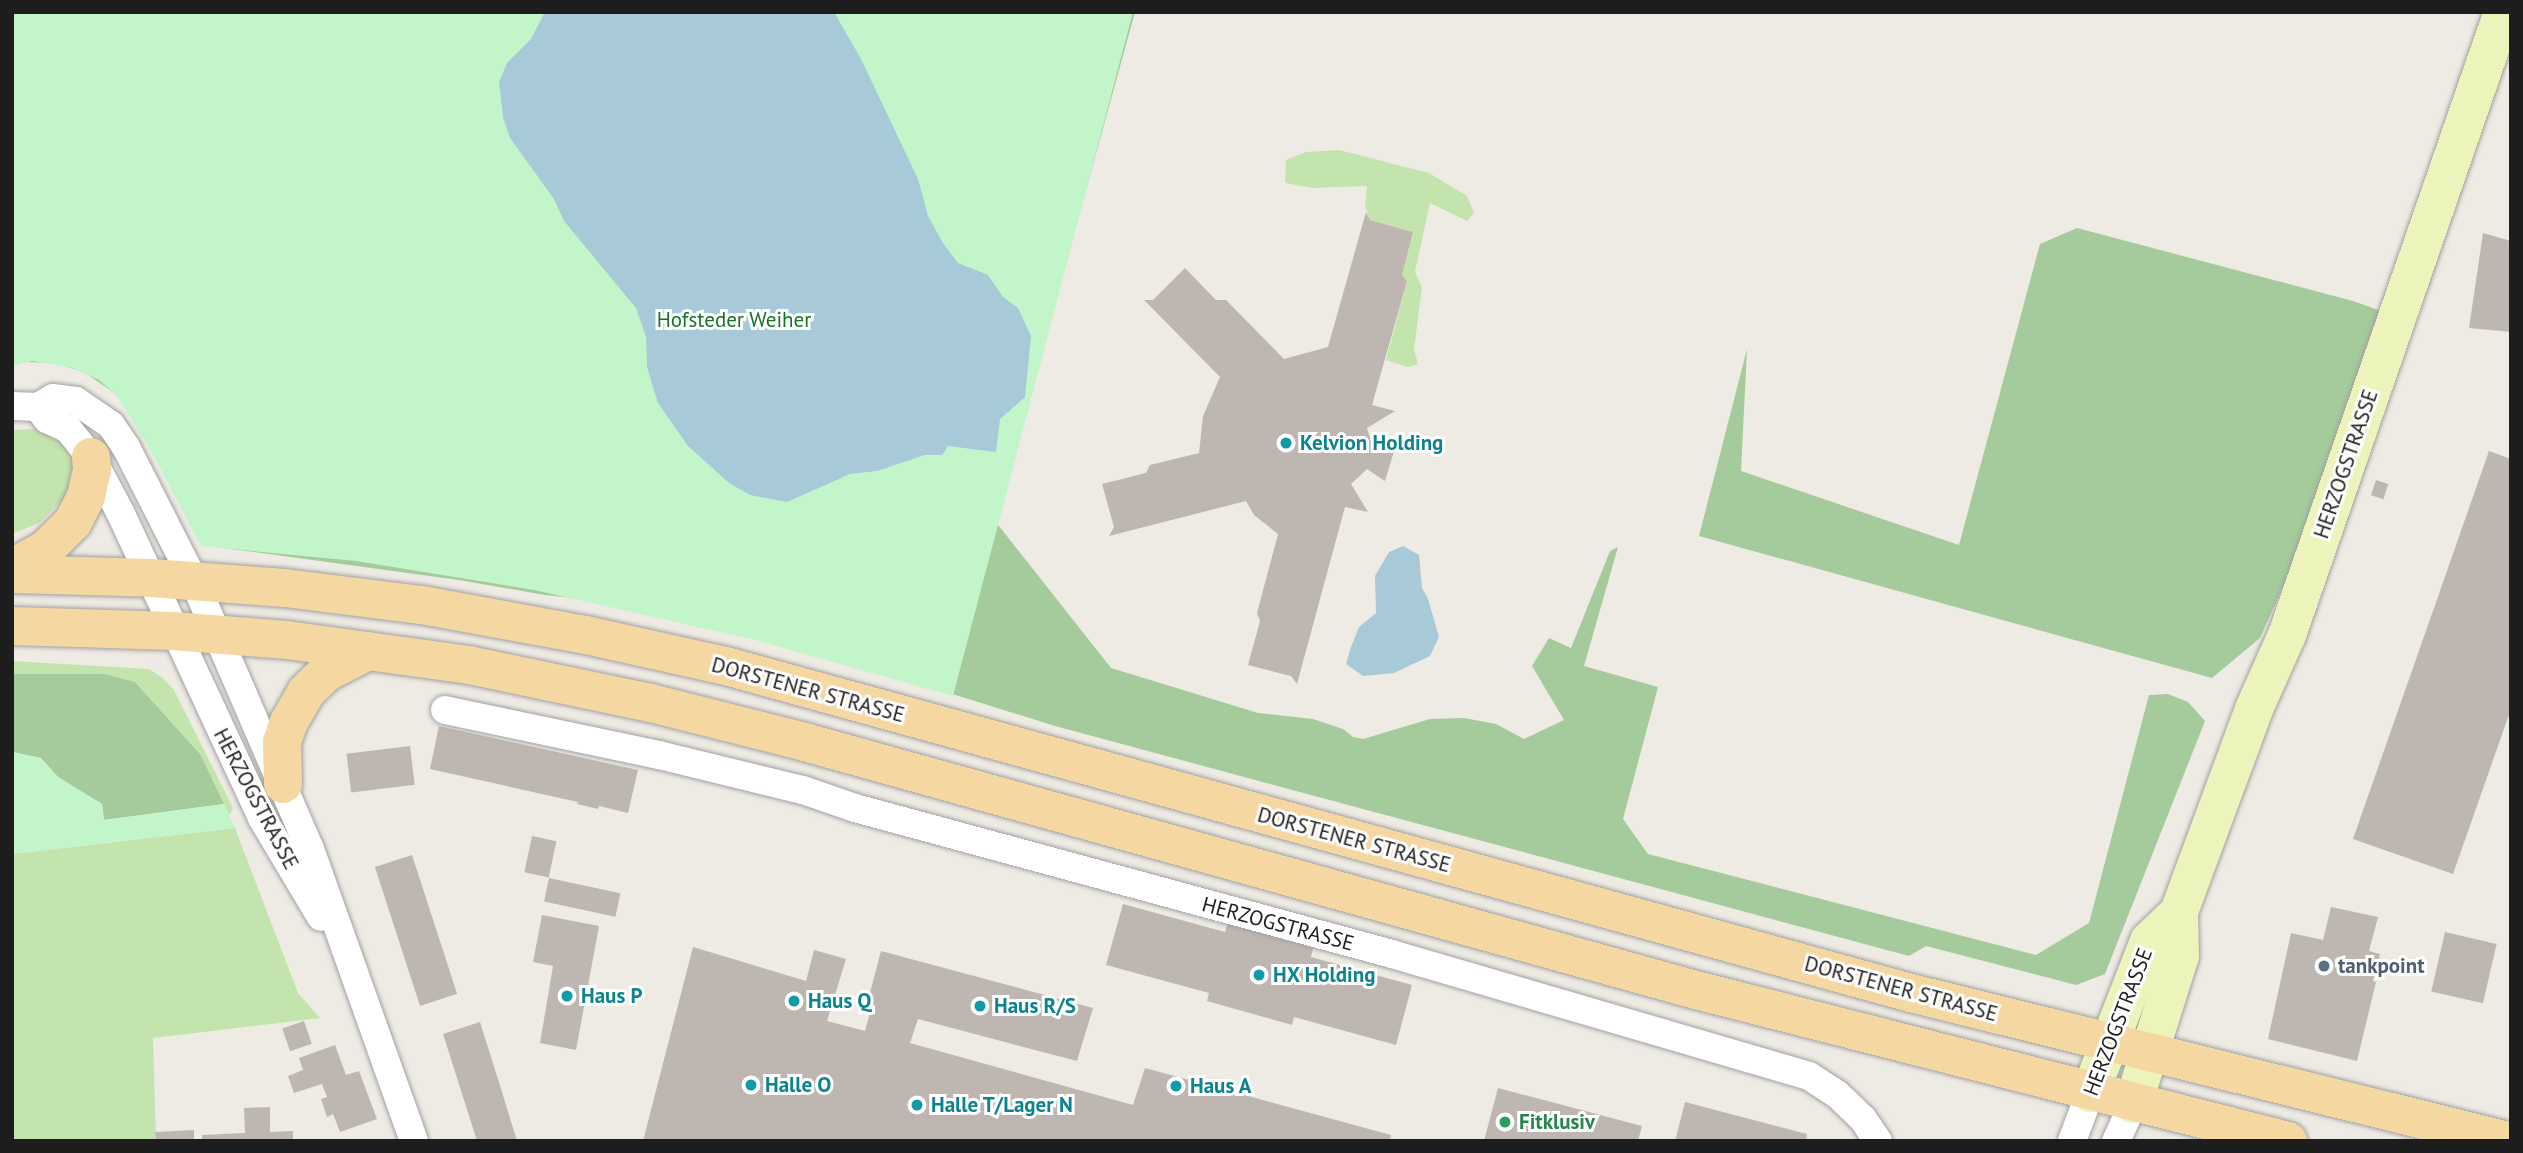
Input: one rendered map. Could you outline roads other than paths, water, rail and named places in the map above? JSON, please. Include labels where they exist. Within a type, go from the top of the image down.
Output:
[{"type":"main road","points":[[12,568],[35,557],[73,522],[86,496],[92,469],[91,457]]},
{"type":"main road","name":"DORSTENER STRASSE","points":[[12,574],[151,578],[285,588],[422,605],[586,635],[726,666],[1911,993],[2508,1141]]},
{"type":"main road","points":[[12,626],[218,634],[368,651],[469,665],[651,703],[801,741],[1670,983],[2133,1104],[2288,1141]]},
{"type":"main road","points":[[283,784],[282,742],[302,698],[327,672],[368,651]]},
{"type":"street","name":"HERZOGSTRASSE","points":[[2116,1141],[2133,1104],[2180,956],[2179,912],[2254,709],[2287,635],[2503,12]]},
{"type":"street","points":[[25,407],[53,398],[64,398],[95,412],[111,425],[126,447],[218,634]]},
{"type":"street","points":[[25,407],[68,429],[91,457],[151,578],[173,631]]},
{"type":"street","name":"HERZOGSTRASSE","points":[[173,631],[262,818],[349,962]]},
{"type":"street","name":"HERZOGSTRASSE","points":[[218,634],[310,849],[414,1141]]},
{"type":"street","name":"HERZOGSTRASSE","points":[[445,710],[659,755],[803,790],[855,808],[1392,954],[1809,1076],[1837,1094],[1863,1119],[1878,1141]]},
{"type":"street","name":"HERZOGSTRASSE","points":[[2072,1141],[2149,941],[2179,912]]},
{"type":"water","name":"Hofsteder Weiher","points":[[545,12],[834,12],[861,59],[918,179],[928,216],[943,243],[958,263],[988,275],[1003,297],[1018,308],[1031,336],[1025,397],[1000,419],[996,452],[948,446],[942,455],[925,455],[877,471],[850,474],[787,502],[750,495],[729,483],[688,446],[658,403],[647,367],[646,337],[636,308],[564,221],[554,199],[510,138],[503,117],[499,82],[507,63],[531,39]]},
{"type":"water","points":[[1403,546],[1419,555],[1422,588],[1439,637],[1430,656],[1394,673],[1363,676],[1346,664],[1351,647],[1359,627],[1376,613],[1375,576],[1389,552]]},
{"type":"place","name":"Kelvion Holding","points":[[1286,443]]},
{"type":"place","name":"tankpoint","points":[[2324,966]]},
{"type":"place","name":"HX Holding","points":[[1259,975]]},
{"type":"place","name":"Haus P","points":[[567,996]]},
{"type":"place","name":"Haus Q","points":[[794,1001]]},
{"type":"place","name":"Haus R/S","points":[[980,1006]]},
{"type":"place","name":"Halle O","points":[[751,1085]]},
{"type":"place","name":"Haus A","points":[[1176,1086]]},
{"type":"place","name":"Halle T/Lager N","points":[[917,1105]]},
{"type":"place","name":"Fitklusiv","points":[[1505,1122]]}]
